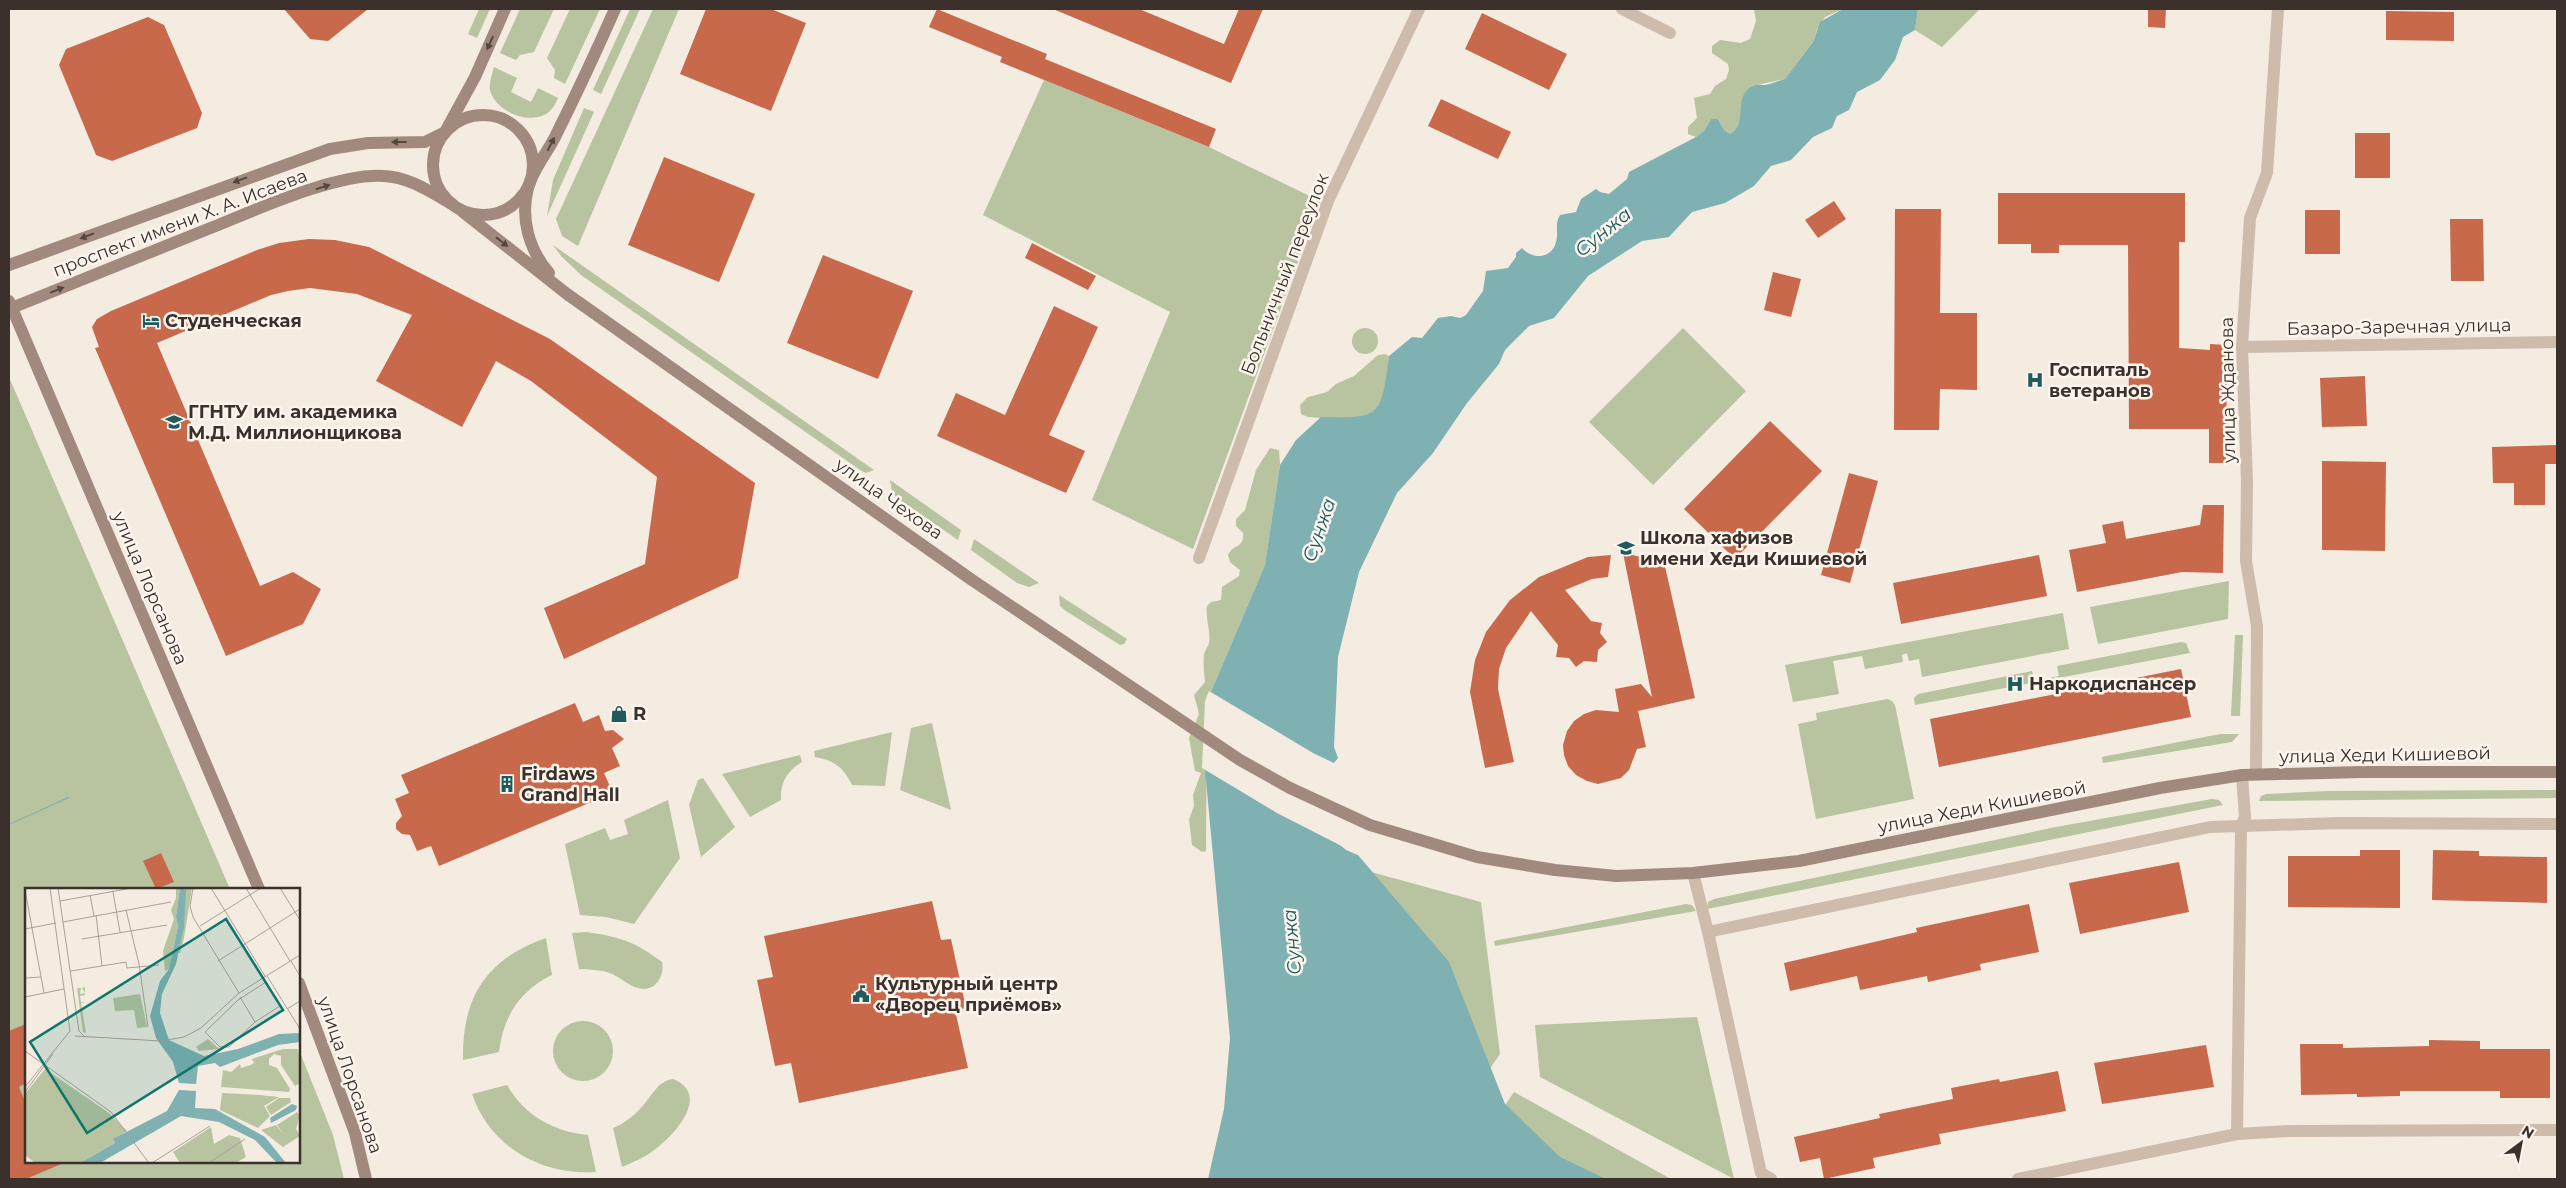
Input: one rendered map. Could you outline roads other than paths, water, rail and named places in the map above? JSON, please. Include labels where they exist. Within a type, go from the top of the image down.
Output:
[{"type":"main road","points":[[505,9],[475,77],[434,153],[432,167],[435,180],[450,203],[567,294]]},
{"type":"main road","points":[[463,212],[479,215],[494,214],[508,208],[520,199],[574,98],[616,9]]},
{"type":"main road","points":[[445,132],[462,120],[476,116],[491,116],[505,121],[518,130],[527,142],[532,156],[532,171],[528,186],[525,216],[529,241],[541,264],[567,294]]},
{"type":"main road","name":"проспект имени Х. А. Исаева","points":[[9,265],[286,164],[350,145],[425,142],[445,132]]},
{"type":"main road","name":"проспект имени Х. А. Исаева","points":[[10,306],[277,201],[349,179],[385,176],[401,179],[416,184],[450,203]]},
{"type":"main road","name":"улица Чехова","points":[[567,294],[1034,623],[1240,760],[1333,809],[1370,825],[1416,840]]},
{"type":"main road","name":"улица Лорсанова","points":[[10,306],[259,888]]},
{"type":"main road","name":"улица Хеди Кишиевой","points":[[1416,840],[1477,857],[1555,870],[1616,876],[1693,873],[1800,861],[2160,788],[2242,775],[2557,772]]},
{"type":"main road","name":"улица Лорсанова","points":[[300,986],[355,1133],[366,1179]]},
{"type":"street","name":"Больничный переулок","points":[[1199,558],[1328,201],[1420,9]]},
{"type":"street","points":[[1622,9],[1670,33]]},
{"type":"street","name":"улица Жданова","points":[[2256,774],[2257,626],[2246,561],[2242,347],[2250,218],[2267,173],[2278,9]]},
{"type":"street","name":"Базаро-Заречная улица","points":[[2242,347],[2557,342]]},
{"type":"street","points":[[2237,1134],[2241,826],[2245,817],[2242,775]]},
{"type":"street","points":[[1708,932],[2210,827],[2341,823],[2557,824]]},
{"type":"street","points":[[1693,873],[1708,932],[1761,1173],[1771,1179]]},
{"type":"street","points":[[2018,1179],[2237,1134],[2289,1131],[2557,1130]]},
{"type":"water","name":"Сунжа","points":[[1843,9],[1918,9],[1915,30],[1903,37],[1895,60],[1880,80],[1857,92],[1849,110],[1837,116],[1832,128],[1813,137],[1791,160],[1771,166],[1754,186],[1725,203],[1692,212],[1669,237],[1642,241],[1588,276],[1554,318],[1529,326],[1505,350],[1499,364],[1467,403],[1433,453],[1397,493],[1359,572],[1338,657],[1334,747],[1338,758],[1324,775],[1323,803],[1338,843],[1346,850],[1358,855],[1449,962],[1505,1104],[1560,1157],[1606,1179],[1208,1179],[1224,1109],[1230,1038],[1205,770],[1207,701],[1265,565],[1280,465],[1296,440],[1321,417],[1357,417],[1368,414],[1375,409],[1384,391],[1389,356],[1412,337],[1422,338],[1438,318],[1451,316],[1460,318],[1466,315],[1483,291],[1486,271],[1508,268],[1516,257],[1516,253],[1522,248],[1531,255],[1536,256],[1546,255],[1550,252],[1556,242],[1557,222],[1560,215],[1576,212],[1581,199],[1596,189],[1609,194],[1627,179],[1629,172],[1696,137],[1704,131],[1711,119],[1718,119],[1724,130],[1730,134],[1736,130],[1739,124],[1743,96],[1747,90],[1754,85],[1768,85],[1785,79],[1813,42],[1820,22]]},
{"type":"water","points":[[69,798],[9,825],[9,824]]},
{"type":"place","name":"Студенческая","points":[[151,321]]},
{"type":"place","name":"Госпиталь ветеранов","points":[[2035,380]]},
{"type":"place","name":"ГГНТУ им. академика М.Д. Миллионщикова","points":[[174,422]]},
{"type":"place","name":"Школа хафизов имени Хеди Кишиевой","points":[[1626,548]]},
{"type":"place","name":"Наркодиспансер","points":[[2015,684]]},
{"type":"place","name":"R","points":[[619,714]]},
{"type":"place","name":"Firdaws Grand Hall","points":[[507,784]]},
{"type":"place","name":"Культурный центр «Дворец приёмов»","points":[[861,994]]}]
